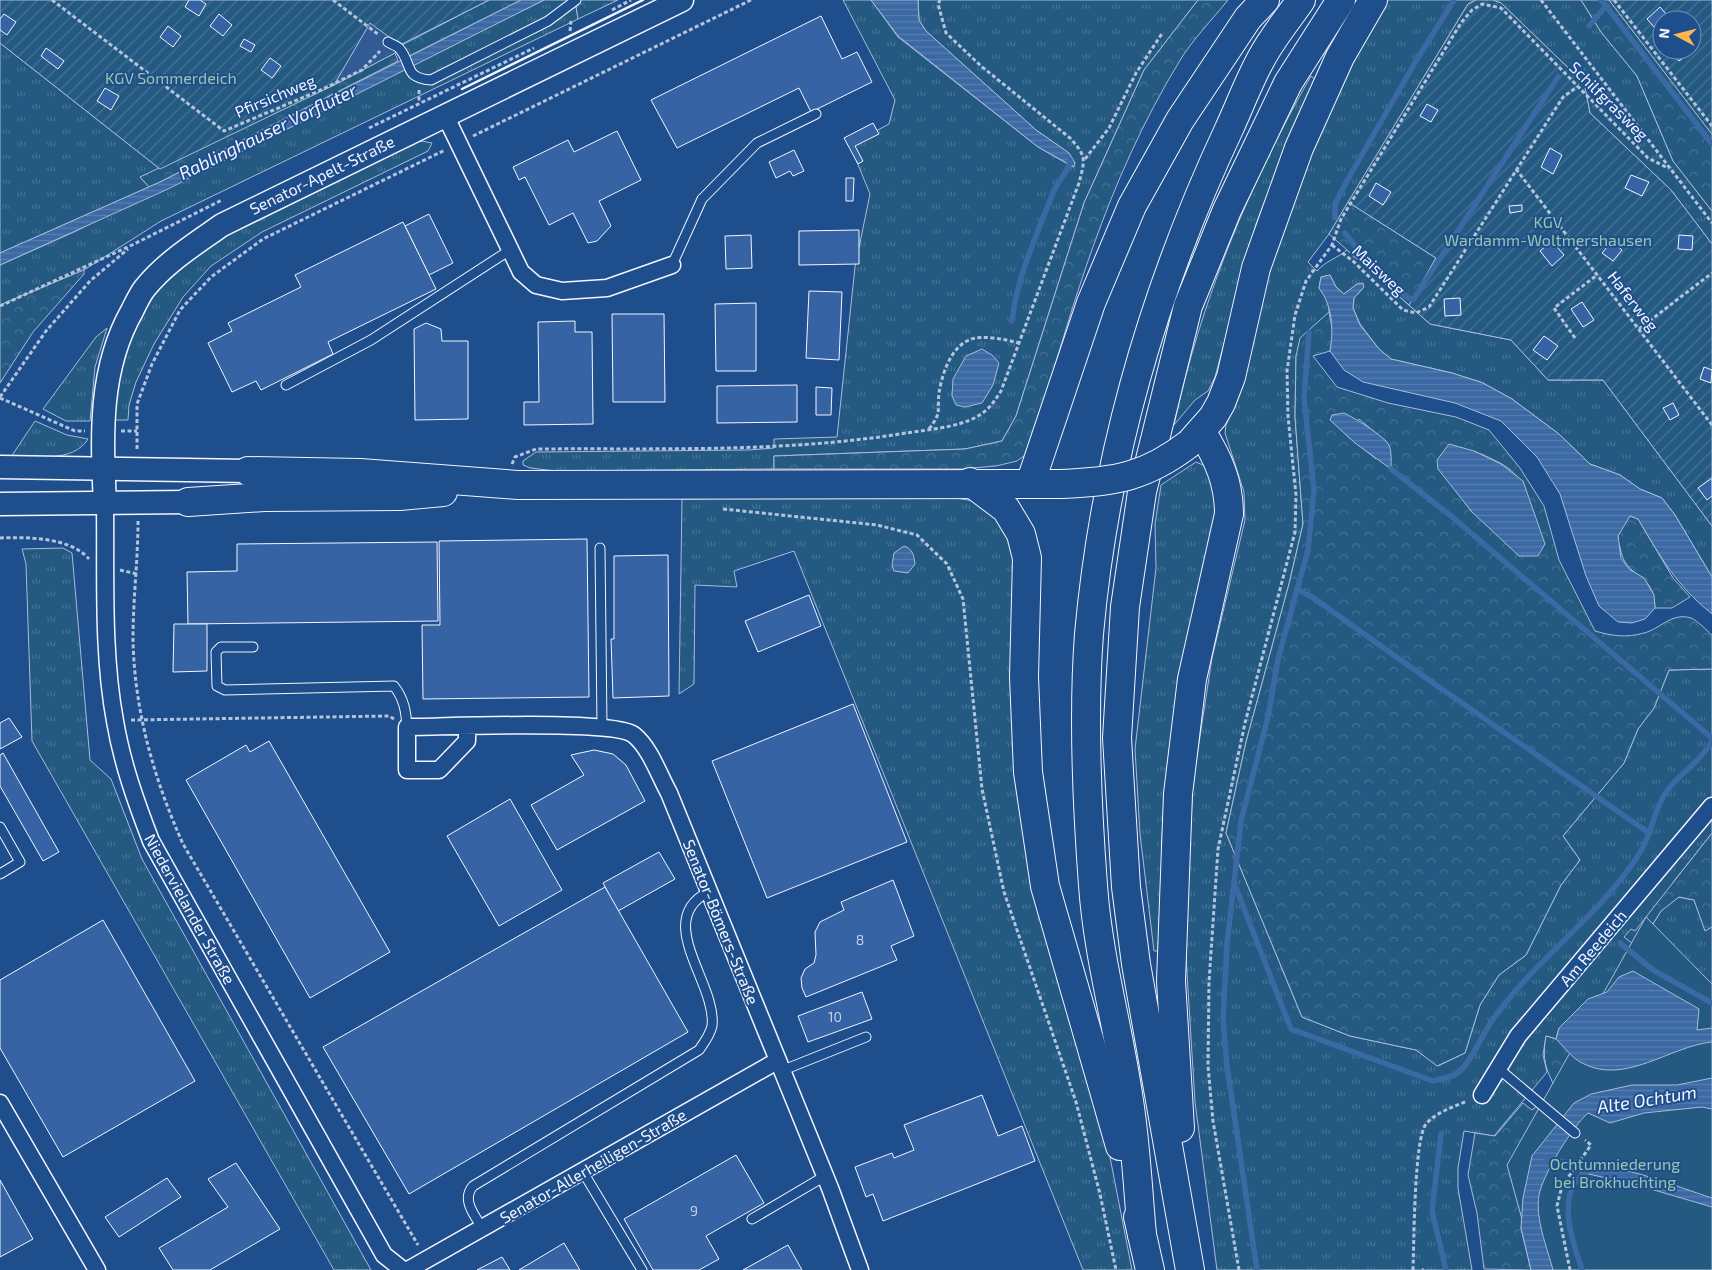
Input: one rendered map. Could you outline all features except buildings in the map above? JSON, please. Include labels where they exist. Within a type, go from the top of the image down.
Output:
[{"type":"highway","points":[[1030,484],[1091,303],[1132,206],[1180,120],[1248,18],[1264,0]]},
{"type":"highway","points":[[1142,1236],[1130,1102],[1110,1004],[1093,888],[1087,722],[1089,636],[1097,567],[1106,511],[1132,388],[1160,296],[1198,195],[1262,56],[1301,0]]},
{"type":"highway","points":[[1190,1270],[1136,964],[1126,888],[1117,738],[1125,607],[1142,492],[1188,306],[1227,210],[1288,83],[1341,0]]},
{"type":"highway","points":[[248,471],[360,473],[511,484],[970,482],[1061,484],[1096,483],[1142,473],[1167,460],[1195,437],[1221,403],[1231,376],[1256,268],[1299,148],[1340,57],[1373,0]]},
{"type":"highway","points":[[1182,1222],[1180,1103],[1171,981],[1178,794],[1192,679],[1229,514],[1229,495],[1224,474],[1195,437]]},
{"type":"highway","points":[[970,482],[1006,509],[1021,534],[1027,558],[1024,677],[1028,772],[1045,886],[1110,1107],[1150,1270]]},
{"type":"highway","points":[[188,502],[264,497],[400,496],[511,484]]},
{"type":"street","name":"Senator-Apelt-Straße","points":[[105,504],[103,431],[108,370],[123,327],[144,288],[177,256],[222,225],[682,0]]},
{"type":"street","points":[[445,115],[521,272],[536,285],[562,291],[607,288],[672,265]]},
{"type":"street","points":[[0,467],[248,471]]},
{"type":"street","points":[[0,504],[188,502]]},
{"type":"street","name":"Niedervielander Straße","points":[[105,504],[108,673],[114,721],[136,804],[151,841],[384,1255],[403,1270]]},
{"type":"street","name":"Senator-Bömers-Straße","points":[[407,728],[602,726],[633,734],[647,751],[669,793],[825,1176],[860,1270]]},
{"type":"street","points":[[407,728],[407,770],[439,770],[467,741],[467,727]]},
{"type":"street","name":"Am Reedeich","points":[[1482,1095],[1518,1036],[1712,806]]},
{"type":"street","name":"Senator-Allerheiligen-Straße","points":[[408,1270],[583,1172],[779,1066]]},
{"type":"street","points":[[0,1103],[97,1270]]},
{"type":"lane","points":[[388,42],[399,48],[411,73],[419,79],[431,80],[548,21],[576,0]]},
{"type":"lane","points":[[672,265],[702,199],[757,143],[816,114]]},
{"type":"lane","points":[[286,385],[371,340],[510,250]]},
{"type":"lane","points":[[600,548],[602,726]]},
{"type":"lane","points":[[253,647],[221,647],[216,652],[217,686],[225,690],[394,686],[402,696],[406,711],[407,728]]},
{"type":"lane","points":[[0,827],[20,862],[0,874]]},
{"type":"lane","points":[[483,1229],[468,1200],[469,1191],[473,1186],[699,1050],[712,1027],[711,1009],[707,992],[690,951],[686,928],[690,906],[696,898],[708,892]]},
{"type":"lane","points":[[779,1066],[866,1037]]},
{"type":"lane","points":[[1499,1069],[1575,1133]]},
{"type":"lane","points":[[583,1172],[642,1270]]},
{"type":"lane","points":[[752,1219],[825,1176]]},
{"type":"path","name":"Pfirsichweg","points":[[52,0],[224,132],[323,90],[362,70],[388,42]]},
{"type":"path","points":[[333,0],[388,42]]},
{"type":"path","points":[[457,143],[751,0]]},
{"type":"path","points":[[940,0],[938,4],[946,33],[981,66],[1070,138],[1081,151],[1085,160]]},
{"type":"path","points":[[1541,0],[1668,168]]},
{"type":"path","points":[[1614,0],[1712,126]]},
{"type":"path","name":"Schilfgrasweg","points":[[1482,4],[1501,8],[1576,87],[1648,158],[1668,168],[1712,223]]},
{"type":"path","name":"Maisweg","points":[[1482,4],[1472,10],[1461,23],[1341,219],[1332,245],[1354,262],[1403,310],[1416,313],[1429,307],[1563,97],[1576,87]]},
{"type":"path","points":[[511,484],[515,457],[536,448],[813,444],[868,440],[974,419],[988,409],[1002,391],[1079,183],[1085,160],[1109,128],[1136,74],[1164,32]]},
{"type":"path","name":"Haferweg","points":[[1516,168],[1712,425]]},
{"type":"path","points":[[0,306],[132,245],[90,280],[46,331],[0,398],[74,430],[137,431]]},
{"type":"path","points":[[1238,1270],[1213,1121],[1208,1066],[1209,982],[1218,849],[1245,723],[1295,532],[1296,495],[1288,416],[1287,371],[1295,315],[1306,281],[1332,245]]},
{"type":"path","points":[[1639,329],[1712,273]]},
{"type":"path","points":[[1575,338],[1554,308],[1597,275]]},
{"type":"path","points":[[929,429],[939,416],[942,375],[954,353],[969,339],[993,338],[1019,343]]},
{"type":"path","points":[[729,509],[877,525],[917,535],[947,564],[963,599],[982,789],[1004,892],[1076,1102],[1100,1194],[1116,1270]]},
{"type":"path","points":[[0,538],[64,544],[81,551],[91,562],[107,568],[138,574]]},
{"type":"path","points":[[114,721],[390,716],[407,728]]},
{"type":"path","points":[[1413,1270],[1419,1147],[1426,1124],[1445,1110],[1482,1095]]},
{"type":"path","points":[[1570,1270],[1557,1206],[1562,1186],[1591,1145],[1575,1133]]},
{"type":"green space","name":"KGV Sommerdeich","points":[[0,0],[489,0],[400,45],[370,24],[334,85],[160,169],[0,43]]},
{"type":"green space","points":[[489,0],[521,0],[409,56],[400,46]]},
{"type":"green space","points":[[544,0],[575,0],[578,19],[161,221],[84,270],[0,305],[0,265],[74,232]]},
{"type":"green space","points":[[581,0],[618,0],[578,19],[576,6]]},
{"type":"green space","points":[[843,0],[871,0],[898,37],[1038,147],[1073,167],[1075,163],[1069,153],[1036,130],[926,31],[919,20],[918,0],[1198,0],[1144,70],[1084,203],[1016,416],[1002,441],[965,449],[774,456],[774,469],[556,471],[530,468],[523,465],[523,461],[536,452],[748,450],[774,448],[774,439],[837,437],[855,267],[870,194],[850,145],[889,124],[895,100]]},
{"type":"green space","points":[[1198,0],[1228,0],[1184,54],[1153,107],[1131,153],[1093,247],[1028,453],[1017,461],[996,466],[961,469],[774,469],[774,456],[965,449],[1002,441],[1016,416],[1084,203],[1144,70]]},
{"type":"green space","points":[[1382,0],[1476,0],[1468,4],[1329,234],[1308,262],[1317,271],[1324,264],[1347,250],[1430,324],[1511,340],[1548,380],[1603,380],[1712,526],[1712,577],[1675,515],[1662,498],[1640,489],[1620,475],[1590,464],[1559,434],[1512,399],[1483,383],[1452,373],[1391,359],[1379,349],[1360,324],[1353,308],[1354,298],[1364,287],[1357,284],[1344,294],[1336,287],[1330,275],[1321,277],[1319,288],[1328,301],[1329,312],[1296,356],[1295,417],[1303,524],[1289,584],[1246,742],[1226,833],[1302,1017],[1350,1036],[1416,1050],[1438,1066],[1465,1053],[1480,1005],[1499,975],[1526,955],[1561,885],[1580,860],[1563,836],[1624,763],[1638,729],[1654,708],[1669,670],[1712,669],[1712,833],[1674,881],[1638,948],[1661,911],[1678,897],[1694,900],[1705,930],[1712,927],[1712,1028],[1607,992],[1559,1028],[1556,1039],[1546,1036],[1543,1055],[1547,1072],[1494,1136],[1464,1131],[1458,1168],[1458,1188],[1472,1270],[1423,1270],[1423,1268],[1422,1270],[1217,1270],[1195,1102],[1185,941],[1193,782],[1212,658],[1245,520],[1244,492],[1225,433],[1226,425],[1238,398],[1267,280],[1302,173],[1331,104]]},
{"type":"green space","name":"KGV Wardamm-Woltmershausen","points":[[1476,0],[1493,0],[1501,3],[1584,83],[1590,113],[1671,190],[1712,244],[1712,526],[1603,380],[1548,380],[1511,340],[1430,324],[1409,305],[1436,258],[1348,202],[1468,4]]},
{"type":"green space","points":[[1493,0],[1581,0],[1601,32],[1637,76],[1673,161],[1712,211],[1712,244],[1671,190],[1590,113],[1584,83],[1501,3]]},
{"type":"green space","points":[[1581,0],[1609,0],[1652,56],[1652,60],[1655,60],[1712,134],[1712,211],[1673,161],[1637,76],[1601,32]]},
{"type":"green space","points":[[1609,0],[1712,0],[1712,134],[1655,60],[1702,60],[1702,10],[1652,10],[1652,56]]},
{"type":"green space","points":[[0,43],[160,169],[140,177],[149,187],[0,253]]},
{"type":"green space","points":[[395,53],[398,61],[160,182],[149,187],[140,177],[334,85]]},
{"type":"green space","points":[[1311,76],[1316,80],[1290,136],[1256,224],[1215,377],[1208,391],[1195,400],[1174,425],[1198,334],[1212,289],[1229,245],[1267,159]]},
{"type":"green space","points":[[422,141],[432,143],[428,151],[262,232],[211,266],[183,297],[154,344],[136,382],[129,405],[128,420],[115,420],[113,409],[121,361],[148,301],[168,277],[232,231],[409,143]]},
{"type":"green space","points":[[1348,202],[1436,258],[1409,305],[1329,234]]},
{"type":"green space","points":[[84,270],[84,274],[33,332],[0,383],[0,305]]},
{"type":"green space","points":[[1329,312],[1333,333],[1330,351],[1313,356],[1337,387],[1388,403],[1456,417],[1489,430],[1520,468],[1544,506],[1559,560],[1595,631],[1620,636],[1631,636],[1650,631],[1672,619],[1684,617],[1694,619],[1712,635],[1712,669],[1669,670],[1654,708],[1638,729],[1624,763],[1563,836],[1580,860],[1561,885],[1526,955],[1499,975],[1480,1005],[1465,1053],[1437,1066],[1416,1050],[1350,1036],[1302,1017],[1226,833],[1246,742],[1289,584],[1303,524],[1295,417],[1296,356],[1300,338]],"holes":[[[1359,419],[1388,443],[1376,459],[1345,434]],[[1474,451],[1501,463],[1514,473],[1520,480],[1528,499],[1472,512],[1456,491]]]},
{"type":"green space","points":[[107,328],[95,367],[90,421],[66,421],[43,409],[96,337]]},
{"type":"green space","points":[[35,421],[67,435],[88,439],[81,447],[64,455],[53,457],[11,457]]},
{"type":"green space","points":[[1196,462],[1210,468],[1218,494],[1215,532],[1172,740],[1162,835],[1160,951],[1154,951],[1140,834],[1135,749],[1156,568],[1155,524],[1161,485]]},
{"type":"green space","points":[[938,495],[974,501],[995,514],[1011,537],[1016,561],[1013,659],[1132,1270],[1083,1270],[794,551],[734,571],[737,587],[695,585],[694,684],[679,694],[682,499]]},
{"type":"green space","points":[[1630,516],[1638,519],[1673,578],[1690,597],[1672,608],[1655,608],[1650,587],[1627,565],[1623,558],[1618,537]]},
{"type":"green space","points":[[63,548],[72,553],[90,760],[111,779],[142,859],[371,1270],[334,1270],[32,741],[26,564],[22,549]]},
{"type":"green space","points":[[1712,833],[1712,927],[1705,931],[1694,900],[1679,897],[1661,911],[1638,948],[1624,937],[1631,929],[1635,931]]},
{"type":"green space","name":"Ochtumniederung bei Brokhuchting","points":[[1646,917],[1712,984],[1712,1270],[1536,1270],[1507,1165]]},
{"type":"green space","points":[[1546,1036],[1556,1039],[1581,1063],[1521,1228],[1531,1270],[1484,1269],[1477,1213],[1468,1175],[1475,1133],[1495,1136],[1523,1103],[1532,1110],[1556,1089],[1545,1063]]},
{"type":"shaded area","points":[[370,23],[400,45],[395,53],[334,85]]},
{"type":"water","name":"Rablinghauser Vorfluter","points":[[521,0],[544,0],[168,189],[0,265],[0,253],[160,182]]},
{"type":"water","points":[[871,0],[918,0],[919,20],[926,31],[1036,130],[1069,153],[1075,163],[1074,167],[1038,147],[898,36]]},
{"type":"water","points":[[1330,275],[1336,287],[1344,294],[1357,284],[1363,283],[1364,287],[1354,298],[1353,308],[1360,325],[1379,349],[1391,359],[1452,373],[1483,383],[1512,399],[1559,434],[1590,464],[1620,475],[1640,489],[1662,498],[1675,515],[1712,577],[1712,614],[1688,592],[1662,559],[1638,519],[1630,516],[1618,536],[1621,558],[1629,569],[1644,578],[1654,595],[1655,608],[1645,619],[1632,623],[1618,622],[1599,606],[1586,576],[1560,494],[1537,457],[1501,421],[1455,403],[1363,382],[1344,370],[1330,351],[1331,318],[1327,302],[1319,288],[1321,277]]},
{"type":"water","points":[[982,349],[992,355],[999,363],[993,385],[982,403],[965,407],[956,405],[952,396],[953,379],[966,356]]},
{"type":"water","points":[[1344,413],[1368,427],[1386,441],[1391,451],[1391,469],[1355,443],[1330,420],[1332,415]]},
{"type":"water","points":[[1449,444],[1474,451],[1501,464],[1523,481],[1545,544],[1538,556],[1519,556],[1472,512],[1438,469],[1437,460]]},
{"type":"water","points":[[904,546],[911,551],[915,561],[915,564],[908,573],[894,571],[892,565],[894,553]]},
{"type":"water","points":[[1633,971],[1699,1009],[1697,1030],[1712,1028],[1712,1042],[1680,1050],[1631,1068],[1615,1070],[1598,1069],[1578,1061],[1571,1055],[1556,1039],[1559,1028],[1588,999],[1607,992],[1619,977]]},
{"type":"water","name":"Alte Ochtum","points":[[1712,1078],[1712,1109],[1702,1107],[1644,1113],[1610,1123],[1588,1113],[1581,1120],[1552,1164],[1539,1195],[1540,1223],[1553,1270],[1531,1270],[1521,1228],[1523,1198],[1532,1156],[1574,1103],[1591,1094],[1632,1085],[1677,1085]]},
{"type":"water","points":[[1587,1164],[1619,1169],[1666,1182],[1712,1198],[1712,1207],[1637,1185],[1580,1172]]},
{"type":"waterway","points":[[1335,218],[1335,204],[1348,179],[1416,61],[1454,0]]},
{"type":"waterway","points":[[1589,26],[1606,6],[1601,0]]},
{"type":"waterway","points":[[1606,6],[1712,144]]},
{"type":"waterway","points":[[1372,271],[1375,267],[1404,295],[1413,300],[1558,77]]},
{"type":"waterway","points":[[1012,321],[1018,288],[1028,256],[1055,189],[1068,168],[1070,160]]},
{"type":"waterway","points":[[1345,233],[1362,255],[1375,267]]},
{"type":"waterway","points":[[1257,1270],[1227,1066],[1223,1020],[1227,944],[1241,821],[1268,717],[1278,659],[1308,550],[1314,490],[1304,398],[1309,332]]},
{"type":"waterway","points":[[1391,469],[1451,516],[1712,738]]},
{"type":"waterway","points":[[1297,589],[1312,597],[1649,833]]},
{"type":"waterway","points":[[1234,883],[1291,1029],[1433,1081],[1448,1077],[1458,1072],[1465,1065],[1491,1022],[1527,978],[1623,877],[1643,847],[1658,807],[1666,792],[1702,756],[1712,742]]},
{"type":"waterway","points":[[1620,943],[1653,970],[1712,1003]]},
{"type":"waterway","points":[[1441,1134],[1432,1211],[1446,1270]]},
{"type":"waterway","points":[[1547,1159],[1565,1162]]},
{"type":"waterway","points":[[1582,1270],[1570,1228],[1568,1207],[1574,1184],[1589,1169]]},
{"type":"wall","points":[[462,89],[643,0]]}]
